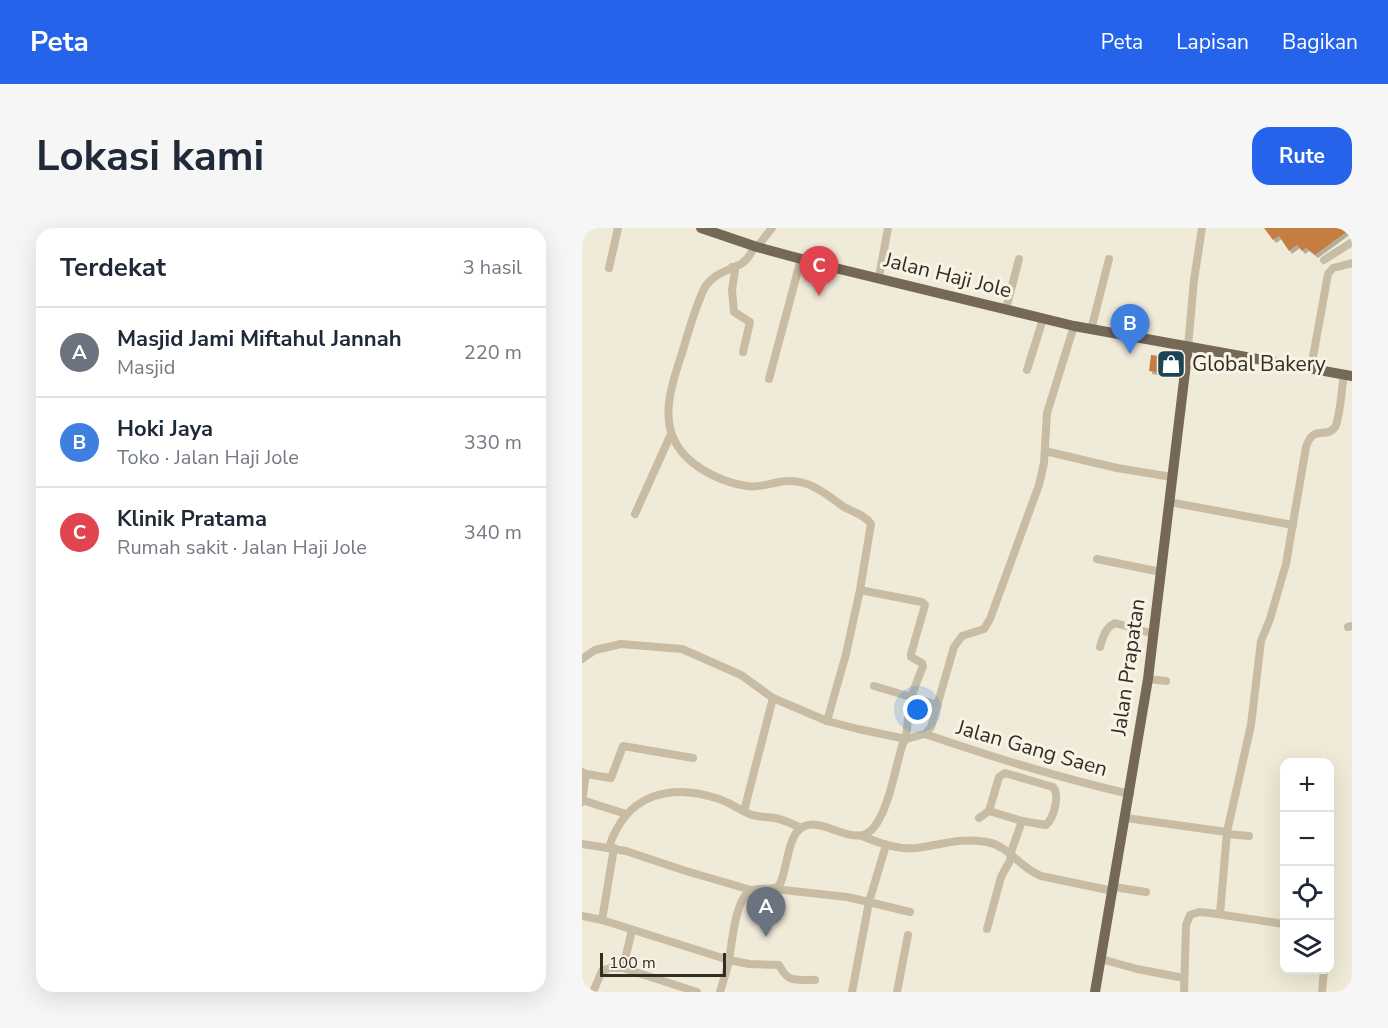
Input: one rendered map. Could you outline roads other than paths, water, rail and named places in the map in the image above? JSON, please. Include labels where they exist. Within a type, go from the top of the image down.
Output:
[{"type":"main road","name":"Jalan Haji Jole","points":[[706,229],[756,247],[801,259],[1091,330],[1348,375]]},
{"type":"main road","name":"Jalan Prapatan","points":[[1095,992],[1148,679],[1188,346]]},
{"type":"street","points":[[609,268],[618,228]]},
{"type":"street","points":[[772,228],[749,258],[712,279],[706,286],[698,304],[670,393],[669,423],[672,439],[685,455],[705,472],[746,486],[767,485],[788,480],[808,483],[818,487],[846,508],[868,519],[871,524],[846,654],[827,721]]},
{"type":"street","points":[[879,277],[888,228]]},
{"type":"street","points":[[1188,346],[1194,280],[1202,228]]},
{"type":"street","points":[[1324,260],[1352,242]]},
{"type":"street","points":[[769,379],[801,259]]},
{"type":"street","points":[[1006,309],[1018,259]]},
{"type":"street","points":[[1091,330],[1109,259]]},
{"type":"street","points":[[1311,368],[1328,274],[1333,268],[1352,264]]},
{"type":"street","points":[[732,267],[735,272],[732,290],[734,312],[750,322],[743,352]]},
{"type":"street","points":[[1027,370],[1043,319]]},
{"type":"street","points":[[582,659],[595,650],[614,645],[671,647],[695,654],[741,675],[772,699],[827,721],[906,739],[925,734],[932,727],[954,647],[962,636],[984,629],[990,620],[1039,485],[1045,451],[1047,413],[1074,326]]},
{"type":"street","points":[[1220,914],[1227,833],[1251,725],[1261,641],[1286,564],[1309,438],[1313,434],[1334,429],[1348,375]]},
{"type":"street","points":[[635,514],[671,434]]},
{"type":"street","points":[[1045,451],[1118,468],[1172,477]]},
{"type":"street","points":[[1169,502],[1293,525]]},
{"type":"street","points":[[1097,559],[1161,572]]},
{"type":"street","points":[[860,590],[925,605],[911,654],[911,657],[923,666],[912,697],[906,739],[880,817],[875,826],[862,836]]},
{"type":"street","points":[[1100,647],[1106,631],[1115,623],[1154,634]]},
{"type":"street","points":[[1148,679],[1166,681]]},
{"type":"street","points":[[874,686],[938,705]]},
{"type":"street","points":[[744,811],[772,699]]},
{"type":"street","name":"Jalan Gang Saen","points":[[925,734],[1090,785],[1130,794]]},
{"type":"street","points":[[626,814],[582,801],[584,773],[611,778],[623,746],[693,758]]},
{"type":"street","points":[[979,818],[988,811],[1001,774],[1005,773],[1044,784],[1056,790],[1057,795],[1050,822],[1046,825],[988,811]]},
{"type":"street","points":[[602,920],[611,848],[618,824],[626,814],[653,796],[672,791],[713,797],[731,803],[744,811],[801,828]]},
{"type":"street","points":[[1126,818],[1249,836]]},
{"type":"street","points":[[987,929],[1001,877],[1011,856],[1022,821]]},
{"type":"street","points":[[774,889],[780,886],[794,834],[801,828],[825,826],[886,845],[915,849],[971,840],[997,845],[1004,848],[1032,872],[1041,876],[1113,889],[1146,892]]},
{"type":"street","points":[[582,844],[611,848],[751,890],[774,889],[847,897],[910,912]]},
{"type":"street","points":[[852,992],[869,902],[886,845]]},
{"type":"street","points":[[720,992],[741,901],[751,890]]},
{"type":"street","points":[[1184,992],[1188,917],[1199,912],[1280,923]]},
{"type":"street","points":[[582,916],[602,920],[729,960],[748,964],[780,965],[785,976],[789,978],[815,980]]},
{"type":"street","points":[[623,968],[632,930]]},
{"type":"street","points":[[897,992],[908,935]]},
{"type":"street","points":[[1101,959],[1184,978]]},
{"type":"street","points":[[593,992],[602,971],[610,968],[623,968],[697,992]]},
{"type":"street","points":[[1322,992],[1324,974]]},
{"type":"place","name":"Klinik Pratama","points":[[819,296]]},
{"type":"place","name":"Hoki Jaya","points":[[1130,354]]},
{"type":"place","name":"Global Bakery","points":[[1171,364]]},
{"type":"place","name":"Masjid Jami Miftahul Jannah","points":[[766,937]]}]
